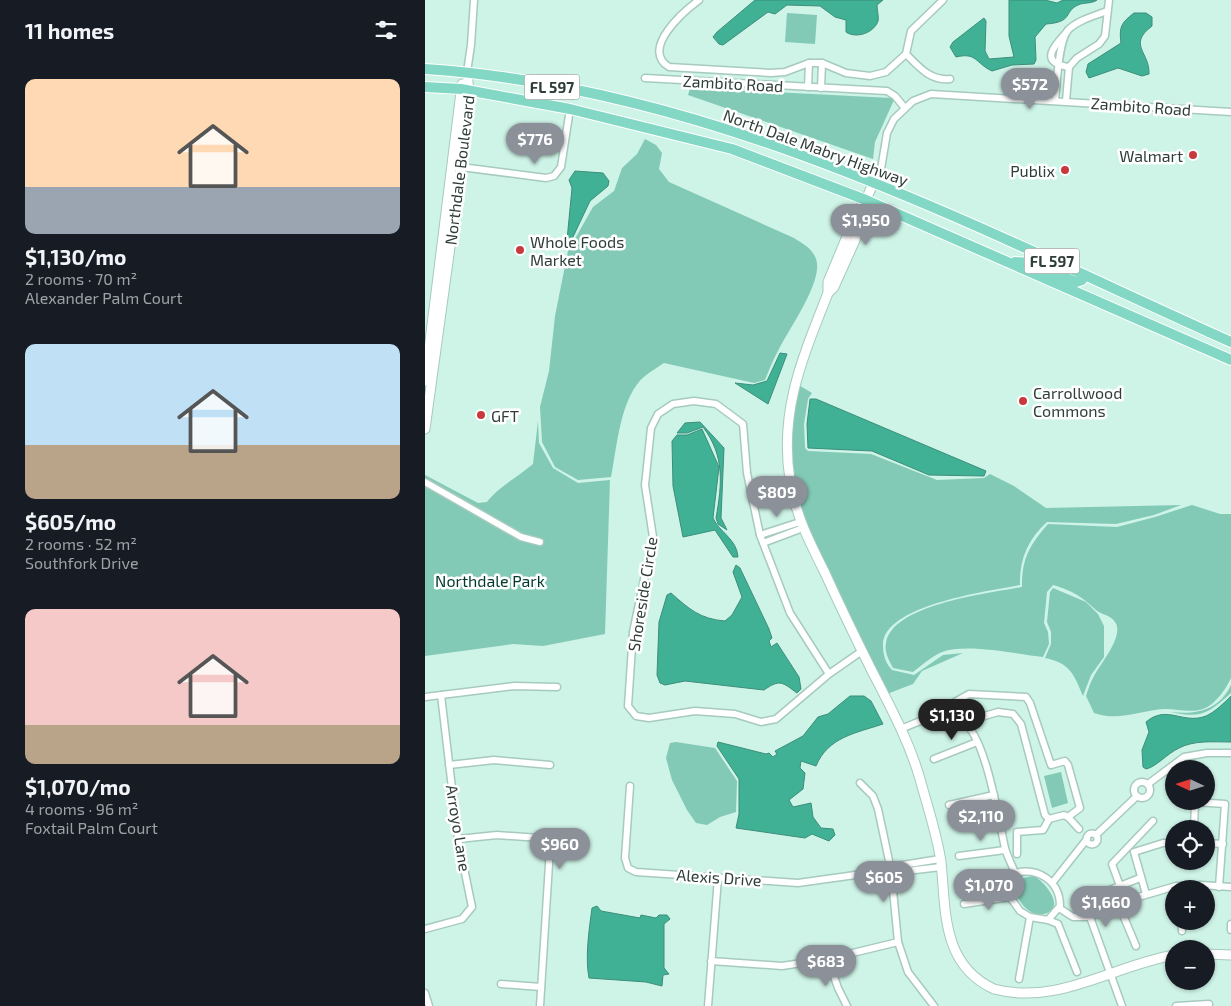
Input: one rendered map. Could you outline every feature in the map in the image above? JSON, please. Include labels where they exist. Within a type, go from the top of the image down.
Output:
[{"type":"main road","name":"North Dale Mabry Highway","points":[[425,69],[467,72],[569,89],[683,115],[758,138],[874,182],[1231,342]]},
{"type":"main road","name":"North Dale Mabry Highway","points":[[425,87],[465,91],[570,109],[732,149],[866,200],[1231,360]]},
{"type":"main road","points":[[1004,261],[1031,263],[1076,282],[1082,280],[1084,276]]},
{"type":"street","points":[[467,72],[474,0]]},
{"type":"street","points":[[699,0],[686,10],[660,44],[660,55],[669,67],[771,73],[785,72],[809,63],[822,63],[846,73],[870,76],[886,72],[906,54],[911,31],[943,0]]},
{"type":"street","points":[[1066,101],[1069,67],[1077,58],[1099,44],[1105,36],[1109,0]]},
{"type":"street","points":[[1069,67],[1059,66],[1052,61],[1051,51],[1066,33],[1077,24],[1107,11]]},
{"type":"street","points":[[1055,100],[1059,66],[1066,33]]},
{"type":"street","points":[[906,54],[928,74],[940,80],[950,79]]},
{"type":"street","points":[[808,87],[809,63]]},
{"type":"street","points":[[821,88],[822,63]]},
{"type":"street","name":"Northdale Boulevard","points":[[425,381],[444,266],[455,213],[461,167],[467,72]]},
{"type":"street","name":"Zambito Road","points":[[645,78],[887,91],[895,96],[905,108]]},
{"type":"street","name":"Northdale Boulevard","points":[[444,266],[451,166],[456,126],[465,91]]},
{"type":"street","name":"Zambito Road","points":[[874,182],[881,169],[887,133],[894,119],[913,101],[931,94],[1231,112]]},
{"type":"street","points":[[456,126],[458,155],[461,167],[546,178],[554,176],[561,167],[570,109]]},
{"type":"street","points":[[451,166],[454,172],[455,213]]},
{"type":"street","points":[[874,182],[866,200],[868,211],[834,287],[828,293],[798,370],[792,395],[788,446],[790,480],[802,525],[901,729],[919,777],[941,863],[946,925],[954,950],[970,972],[992,989],[1016,998],[1043,1000],[1065,995],[1112,974],[1165,958]]},
{"type":"street","name":"Northdale Boulevard","points":[[425,429],[430,358]]},
{"type":"street","name":"Shoreside Circle","points":[[829,674],[790,613],[763,544],[747,473],[743,424],[716,404],[694,401],[673,404],[658,414],[651,428],[645,484],[653,537],[633,632],[627,706],[636,716],[649,718],[695,711],[735,714],[768,722],[776,719],[829,674],[862,651]]},
{"type":"street","points":[[425,482],[521,537],[540,542]]},
{"type":"street","points":[[760,535],[802,525]]},
{"type":"street","points":[[763,544],[802,525]]},
{"type":"street","points":[[425,697],[514,686],[557,687]]},
{"type":"street","points":[[901,729],[929,717],[969,694],[1026,697],[1030,703],[1051,765],[1061,761],[1065,761],[1068,765],[1080,808],[1069,817]]},
{"type":"street","name":"Arroyo Lane","points":[[425,929],[462,919],[472,907],[458,839],[441,695]]},
{"type":"street","points":[[929,717],[952,718],[964,722],[998,712],[1013,714],[1021,724],[1047,817],[1043,830],[1017,832],[1017,854]]},
{"type":"street","points":[[964,722],[977,742],[994,795],[1005,850],[1015,873]]},
{"type":"street","points":[[934,759],[977,742]]},
{"type":"street","points":[[1148,784],[1184,757],[1207,753],[1231,753]]},
{"type":"street","points":[[449,765],[494,760],[550,765]]},
{"type":"street","points":[[1137,796],[1134,792],[1136,784],[1143,782],[1148,784]]},
{"type":"street","points":[[860,783],[873,796],[878,808],[891,870],[898,942],[908,972],[934,1006]]},
{"type":"street","points":[[1053,882],[1075,854],[1089,842],[1097,841],[1096,835],[1137,796],[1147,796],[1150,789],[1148,784]]},
{"type":"street","name":"Alexis Drive","points":[[629,786],[625,858],[628,868],[636,872],[798,883],[891,870],[896,866],[941,863]]},
{"type":"street","points":[[949,805],[994,795]]},
{"type":"street","points":[[1194,820],[1195,802],[1225,804],[1219,887]]},
{"type":"street","points":[[1047,817],[1064,815],[1069,817],[1079,829]]},
{"type":"street","points":[[1120,886],[1112,864],[1153,821]]},
{"type":"street","points":[[458,839],[497,835],[540,838],[551,848],[540,1006]]},
{"type":"street","points":[[1134,852],[1165,843]]},
{"type":"street","points":[[1215,844],[1223,844]]},
{"type":"street","points":[[1130,846],[1134,852],[1145,894]]},
{"type":"street","points":[[959,856],[1005,850]]},
{"type":"street","points":[[1048,920],[1059,908],[1058,891],[1053,882],[1035,872],[1023,871],[1015,873],[1008,886],[1010,897],[1020,911],[1030,917],[1058,924],[1077,972]]},
{"type":"street","points":[[708,1006],[718,878]]},
{"type":"street","points":[[1097,895],[1141,878]]},
{"type":"street","points":[[1215,887],[1231,887]]},
{"type":"street","points":[[1059,908],[1073,917],[1090,917],[1119,903],[1165,889]]},
{"type":"street","points":[[964,904],[1010,897]]},
{"type":"street","points":[[1119,903],[1136,946]]},
{"type":"street","points":[[1019,979],[1030,917]]},
{"type":"street","points":[[1090,917],[1122,1006]]},
{"type":"street","points":[[1231,924],[1231,930]]},
{"type":"street","points":[[711,961],[782,966],[898,942]]},
{"type":"street","points":[[1215,954],[1231,955]]},
{"type":"street","points":[[828,958],[838,988],[847,1006]]},
{"type":"street","points":[[501,984],[541,988]]},
{"type":"street","points":[[425,993],[429,1006]]},
{"type":"street","points":[[1176,1006],[1209,1004]]},
{"type":"green space","points":[[787,13],[817,15],[815,44],[785,42]]},
{"type":"green space","points":[[690,88],[892,98],[894,100],[875,142],[873,159],[688,95]]},
{"type":"green space","points":[[645,139],[656,145],[662,153],[659,169],[669,182],[794,238],[807,247],[816,259],[815,280],[804,305],[776,354],[765,380],[754,383],[664,363],[645,376],[630,396],[621,423],[611,477],[578,480],[555,467],[542,442],[540,407],[549,371],[555,316],[568,251],[593,207],[614,191],[622,168],[637,154]]},
{"type":"green space","points":[[797,384],[812,393],[808,399],[804,424],[805,448],[808,451],[871,454],[937,480],[984,478],[990,474],[1014,486],[1046,508],[1181,505],[1154,515],[1116,524],[1047,522],[1026,550],[1021,567],[1020,585],[939,602],[917,610],[899,620],[887,632],[883,646],[887,662],[892,670],[914,675],[943,655],[963,653],[922,671],[913,684],[887,694],[804,521],[793,480],[790,438]]},
{"type":"green space","name":"Northdale Park","points":[[538,421],[539,443],[553,468],[578,483],[610,480],[605,634],[543,646],[513,644],[425,656],[425,475],[478,503],[487,502],[502,487],[533,464]]},
{"type":"green space","points":[[1192,505],[1220,514],[1231,514],[1231,678],[1220,696],[1207,707],[1193,711],[1165,709],[1121,716],[1094,713],[1086,696],[1096,672],[1114,642],[1117,628],[1111,618],[1098,612],[1071,592],[1053,585],[1047,592],[1044,623],[1048,632],[1049,644],[1043,657],[992,650],[965,649],[942,652],[913,672],[893,668],[886,650],[886,643],[892,630],[905,619],[944,603],[1022,587],[1025,560],[1031,546],[1048,524],[1117,527]]},
{"type":"green space","points":[[1053,588],[1086,602],[1098,614],[1104,626],[1104,657],[1091,675],[1083,696],[1077,681],[1066,666],[1045,658],[1051,644],[1051,632],[1047,622],[1050,592]]},
{"type":"green space","points":[[1231,685],[1231,693],[1204,713],[1190,715],[1171,712],[1190,713],[1206,709],[1220,700]]},
{"type":"green space","points":[[676,742],[715,748],[737,781],[736,812],[720,817],[707,825],[696,823],[687,810],[672,780],[666,758],[670,743]]},
{"type":"green space","points":[[1061,772],[1068,803],[1052,808],[1044,776]]},
{"type":"green space","points":[[1034,876],[1048,889],[1054,901],[1051,911],[1044,914],[1029,911],[1018,898],[1016,890],[1018,884],[1023,878]]},
{"type":"shaded area","points":[[755,0],[883,0],[877,5],[878,21],[876,25],[864,34],[855,35],[846,32],[846,20],[835,17],[820,6],[787,5],[775,14],[768,12],[723,45],[719,44],[713,37],[717,32]]},
{"type":"shaded area","points":[[1009,0],[1045,0],[1057,3],[1063,0],[1097,0],[1078,5],[1061,21],[1046,24],[1035,37],[1036,60],[1034,64],[1012,65],[992,71],[972,57],[956,57],[950,47],[953,42],[984,18],[986,21],[985,51],[989,59],[1014,57],[1009,36]]},
{"type":"shaded area","points":[[1134,13],[1146,13],[1152,17],[1152,26],[1141,38],[1140,44],[1149,74],[1142,76],[1118,68],[1089,78],[1086,72],[1088,64],[1121,43],[1120,33],[1122,26]]},
{"type":"shaded area","points":[[575,171],[603,173],[609,181],[608,186],[590,201],[572,239],[567,240],[572,188],[569,180]]},
{"type":"shaded area","points":[[780,353],[787,354],[768,404],[735,383],[753,385],[767,381]]},
{"type":"shaded area","points":[[810,399],[816,399],[986,471],[984,476],[929,475],[872,451],[808,448],[807,424]]},
{"type":"shaded area","points":[[700,422],[724,448],[721,518],[727,530],[718,524],[716,518],[720,494],[720,471],[715,449],[710,438],[703,427],[687,433],[677,433],[685,423]]},
{"type":"shaded area","points":[[702,429],[719,467],[713,518],[735,545],[738,557],[733,557],[715,530],[683,537],[673,486],[672,441],[677,435],[687,435]]},
{"type":"shaded area","points":[[736,565],[740,568],[769,629],[772,638],[769,641],[771,647],[777,643],[799,677],[801,689],[797,693],[781,683],[774,684],[764,690],[685,681],[665,685],[660,683],[657,675],[659,622],[667,595],[671,593],[689,608],[702,615],[725,621],[732,615],[742,597],[733,572]]},
{"type":"shaded area","points":[[850,696],[864,696],[871,701],[883,724],[835,742],[821,756],[816,766],[801,761],[800,768],[805,773],[803,789],[789,800],[793,807],[811,803],[813,817],[821,828],[833,829],[835,835],[829,841],[812,834],[805,838],[736,828],[739,814],[739,779],[717,746],[718,742],[766,754],[769,753],[773,757],[777,754],[775,751],[803,736],[818,717],[828,714]]},
{"type":"shaded area","points":[[1231,696],[1231,742],[1204,742],[1185,745],[1150,768],[1146,769],[1143,767],[1142,750],[1149,732],[1146,722],[1161,715],[1190,718],[1206,716],[1216,710]]},
{"type":"shaded area","points":[[597,906],[601,911],[640,918],[641,915],[656,918],[659,915],[667,915],[670,919],[664,924],[664,968],[669,974],[663,975],[662,986],[646,982],[589,978],[587,952],[589,934],[592,908]]},
{"type":"place","name":"Walmart","points":[[1193,155]]},
{"type":"place","name":"Publix","points":[[1065,170]]},
{"type":"place","name":"Whole Foods Market","points":[[520,250]]},
{"type":"place","name":"Carrollwood Commons","points":[[1023,401]]},
{"type":"place","name":"GFT","points":[[481,415]]}]
